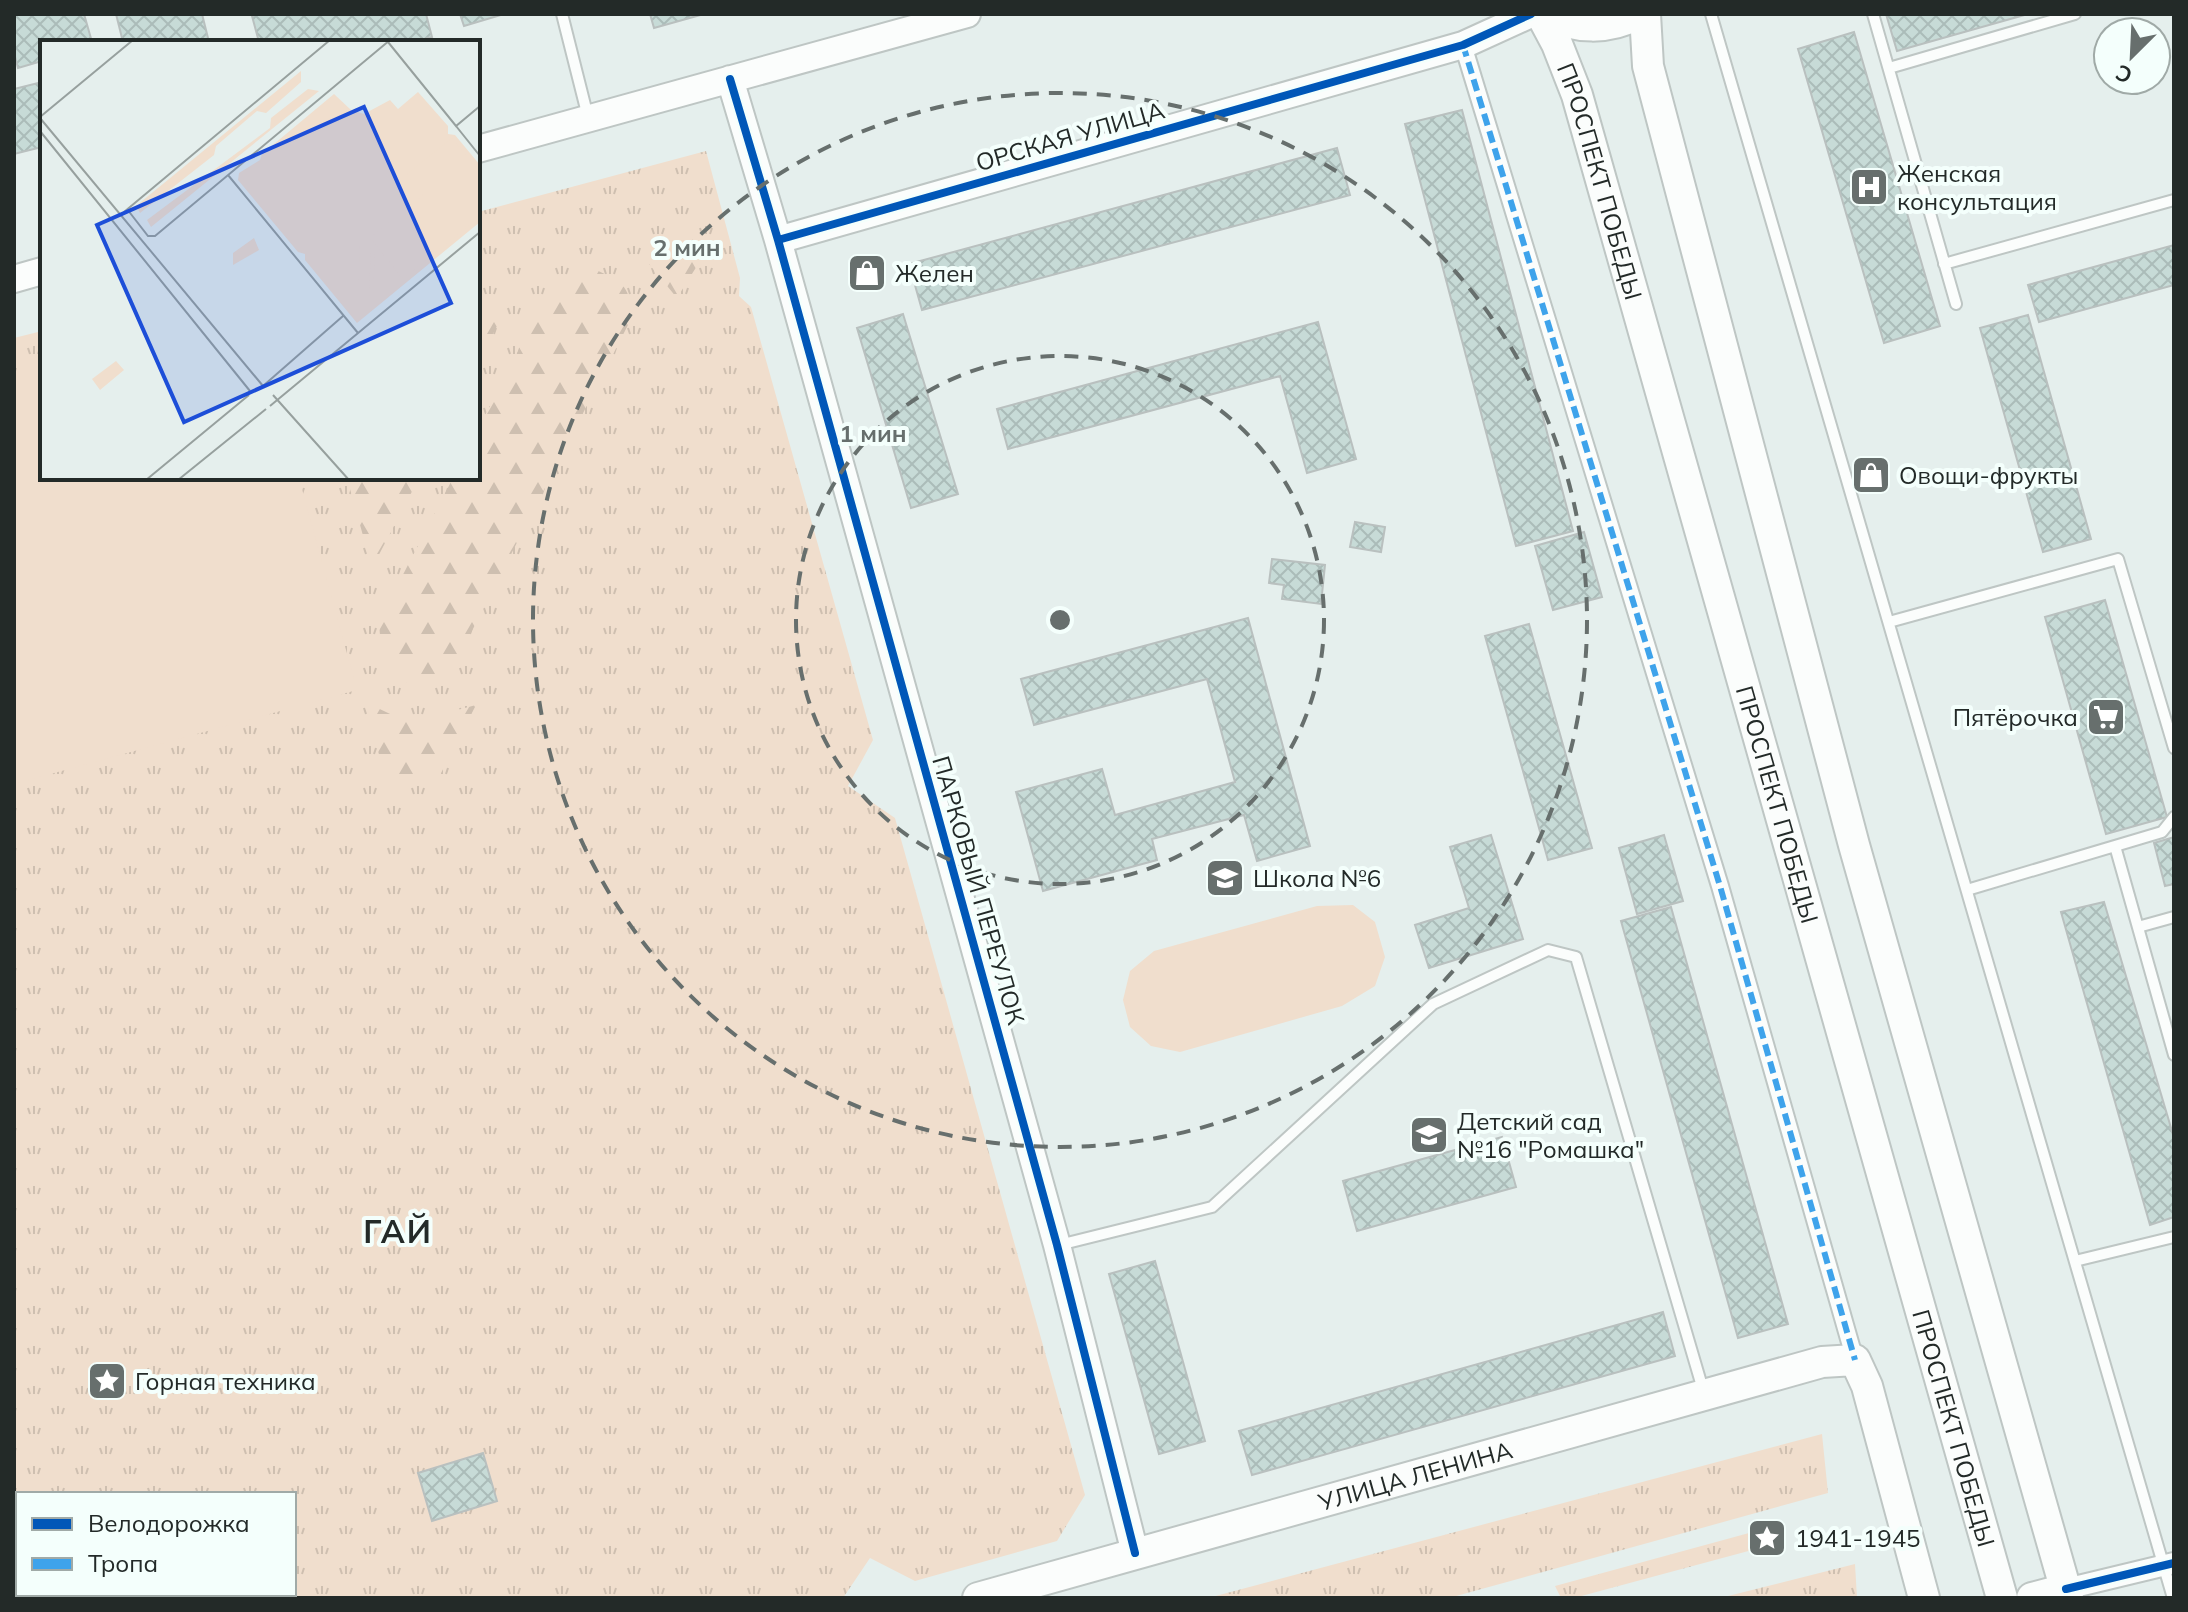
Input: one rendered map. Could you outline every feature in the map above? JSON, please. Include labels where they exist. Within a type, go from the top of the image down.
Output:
[{"type":"main road","points":[[1543,14],[1581,26],[1604,26],[1638,14]]},
{"type":"main road","name":"ПРОСПЕКТ ПОБЕДЫ","points":[[1543,14],[1577,95],[2002,1598]]},
{"type":"main road","points":[[1645,14],[1648,66],[1854,845],[2067,1594],[2032,1598]]},
{"type":"main road","points":[[1855,1360],[1867,1386],[1924,1598]]},
{"type":"main road","name":"УЛИЦА ЛЕНИНА","points":[[978,1598],[1822,1362],[1855,1360]]},
{"type":"street","points":[[480,148],[967,14]]},
{"type":"street","name":"ОРСКАЯ УЛИЦА","points":[[778,240],[1463,45],[1531,14]]},
{"type":"street","points":[[1463,45],[1720,886],[1855,1360]]},
{"type":"street","points":[[730,79],[778,240]]},
{"type":"street","name":"ПАРКОВЫЙ ПЕРЕУЛОК","points":[[778,240],[1057,1245],[1135,1553]]},
{"type":"street","points":[[14,279],[40,272]]},
{"type":"street","points":[[2067,1594],[2169,1564]]},
{"type":"lane","points":[[562,14],[588,118]]},
{"type":"lane","points":[[1711,14],[2075,1261],[2169,1564],[2173,1598]]},
{"type":"lane","points":[[1873,14],[1956,304]]},
{"type":"lane","points":[[1889,68],[2075,14]]},
{"type":"lane","points":[[1944,264],[2174,200]]},
{"type":"lane","points":[[1889,622],[2118,559],[2174,748]]},
{"type":"lane","points":[[1967,890],[2162,832],[2174,817]]},
{"type":"lane","points":[[2115,846],[2174,1055]]},
{"type":"lane","points":[[2138,927],[2174,917]]},
{"type":"lane","points":[[1057,1245],[1212,1207],[1433,1004],[1548,950],[1576,957],[1704,1395]]},
{"type":"lane","points":[[2075,1261],[2174,1237]]},
{"type":"green space","points":[[706,151],[740,278],[739,296],[751,307],[873,740],[848,786],[895,818],[1085,1495],[1057,1541],[915,1581],[870,1558],[843,1598],[80,1598],[76,1596],[296,1596],[296,1492],[16,1492],[14,1562],[14,338],[40,332],[40,480],[480,480],[480,211]]},
{"type":"green space","points":[[705,253],[677,298],[649,264]]},
{"type":"green space","points":[[596,270],[621,284],[630,303],[629,323],[451,672],[439,684],[429,687],[406,682],[385,659],[379,621],[452,480],[480,480],[480,425],[545,299],[556,287],[580,274]]},
{"type":"green space","points":[[505,311],[480,358],[480,317]]},
{"type":"green space","points":[[40,373],[40,480],[300,480],[357,690],[14,784],[14,380]]},
{"type":"green space","points":[[348,480],[418,480],[372,568]]},
{"type":"green space","points":[[365,702],[409,723],[476,705],[438,779],[385,777]]},
{"type":"green space","points":[[1353,905],[1375,922],[1385,957],[1375,986],[1342,1006],[1180,1052],[1151,1046],[1130,1027],[1123,1000],[1130,971],[1154,951],[1317,906]]},
{"type":"green space","points":[[1822,1434],[1828,1493],[1449,1598],[1208,1598]]},
{"type":"green space","points":[[1760,1530],[1767,1546],[1574,1598],[1561,1598],[1555,1586]]},
{"type":"green space","points":[[1855,1564],[1857,1598],[1720,1598]]},
{"type":"building","points":[[14,14],[84,14],[91,40],[40,40],[40,62],[18,68],[14,53]]},
{"type":"building","points":[[116,14],[202,14],[208,40],[122,40]]},
{"type":"building","points":[[426,14],[432,37],[421,40],[258,40],[252,16]]},
{"type":"building","points":[[460,14],[504,14],[464,26]]},
{"type":"building","points":[[650,14],[704,14],[654,28]]},
{"type":"building","points":[[1886,14],[2028,14],[1897,51]]},
{"type":"building","name":"Женская консультация","points":[[1854,32],[1940,326],[1884,343],[1798,49]]},
{"type":"building","points":[[40,82],[40,148],[14,154],[14,89]]},
{"type":"building","points":[[1462,110],[1573,531],[1516,546],[1405,124]]},
{"type":"building","points":[[1337,148],[1350,195],[922,310],[909,264]]},
{"type":"building","points":[[2174,245],[2174,285],[2039,322],[2028,285]]},
{"type":"building","name":"Желен","points":[[877,261],[881,282],[857,286],[853,265]]},
{"type":"building","points":[[903,314],[958,494],[911,508],[857,328]]},
{"type":"building","points":[[2028,315],[2091,539],[2043,552],[1980,328]]},
{"type":"building","points":[[1318,322],[1356,459],[1307,473],[1280,376],[1008,449],[997,409]]},
{"type":"building","points":[[1355,522],[1385,527],[1381,552],[1350,547]]},
{"type":"building","points":[[1584,532],[1602,597],[1553,610],[1535,546]]},
{"type":"building","points":[[1272,559],[1325,565],[1321,604],[1282,599],[1284,585],[1269,583]]},
{"type":"building","name":"Пятёрочка","points":[[2105,600],[2167,817],[2106,834],[2045,617]]},
{"type":"building","points":[[1248,618],[1310,846],[1257,861],[1244,815],[1152,839],[1157,860],[1043,891],[1016,792],[1102,769],[1115,815],[1235,782],[1207,679],[1034,725],[1021,679]]},
{"type":"building","points":[[1529,624],[1592,848],[1548,860],[1485,636]]},
{"type":"building","points":[[1491,835],[1523,939],[1429,968],[1415,925],[1469,908],[1450,847]]},
{"type":"building","points":[[1664,835],[1683,901],[1637,914],[1619,848]]},
{"type":"building","points":[[2174,837],[2174,884],[2165,886],[2154,843]]},
{"type":"building","points":[[2104,902],[2174,1138],[2174,1217],[2150,1225],[2061,912]]},
{"type":"building","points":[[1671,907],[1788,1324],[1738,1338],[1621,921]]},
{"type":"building","points":[[1502,1137],[1516,1187],[1357,1231],[1343,1181]]},
{"type":"building","points":[[1155,1261],[1205,1441],[1159,1454],[1109,1274]]},
{"type":"building","points":[[1663,1312],[1675,1356],[1252,1475],[1239,1431]]},
{"type":"building","points":[[483,1453],[497,1501],[432,1521],[418,1473]]},
{"type":"building","points":[[109,1596],[111,1598],[82,1598]]},
{"type":"marked path","points":[[1463,45],[1720,886],[1855,1360]]},
{"type":"cycle path","points":[[778,240],[1463,45],[1531,14]]},
{"type":"cycle path","points":[[730,79],[778,240],[1057,1245],[1135,1553]]},
{"type":"cycle path","points":[[2066,1589],[2174,1563]]},
{"type":"place","name":"Женская консультация","points":[[1869,187]]},
{"type":"place","name":"Желен","points":[[867,273]]},
{"type":"place","name":"Овощи-фрукты","points":[[1871,475]]},
{"type":"place","name":"Пятёрочка","points":[[2106,717]]},
{"type":"place","name":"Школа №6","points":[[1225,878]]},
{"type":"place","name":"Детский сад №16 \"Ромашка\"","points":[[1429,1135]]},
{"type":"place","name":"Горная техника","points":[[107,1381]]},
{"type":"place","name":"1941-1945","points":[[1767,1538]]},
{"type":"district","name":"ГАЙ","points":[[398,1231]]}]
